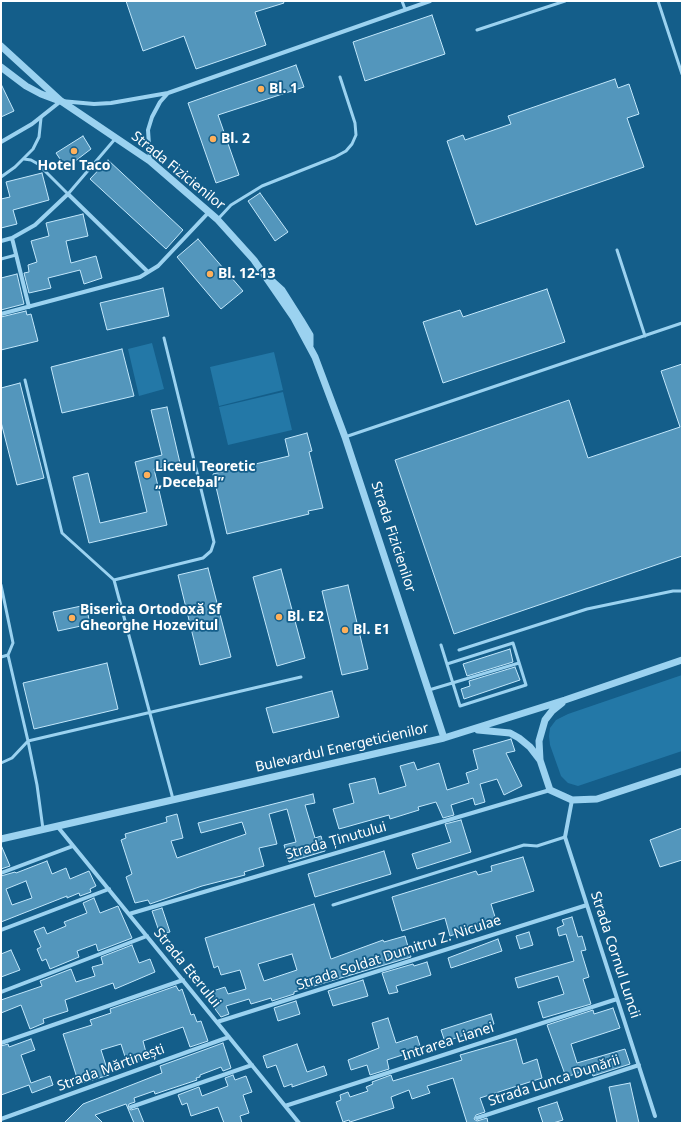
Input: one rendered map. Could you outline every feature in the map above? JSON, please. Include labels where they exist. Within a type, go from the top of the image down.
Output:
[{"type":"street","points":[[1,142],[41,118],[61,101],[94,104],[111,103],[168,93],[430,1]]},
{"type":"street","name":"Strada Fizicienilor","points":[[1,46],[61,101],[150,161],[217,219],[240,243],[265,275],[278,284],[288,299],[310,335],[311,347],[345,437],[444,738]]},
{"type":"street","name":"Strada Fizicienilor","points":[[1,67],[26,86],[41,94],[61,101]]},
{"type":"street","points":[[150,161],[148,143],[150,123],[160,102],[168,93]]},
{"type":"street","points":[[1,241],[12,238],[35,225],[68,194],[148,272]]},
{"type":"street","points":[[1,314],[132,280],[158,266],[209,212]]},
{"type":"street","points":[[12,238],[29,307]]},
{"type":"street","name":"Bulevardul Energeticienilor","points":[[1,839],[444,738],[565,700],[682,660]]},
{"type":"street","points":[[565,700],[552,710],[545,720],[539,741],[540,760],[550,790],[572,800],[596,799],[682,771]]},
{"type":"street","points":[[474,729],[510,733],[530,747],[540,760]]},
{"type":"street","name":"Strada Ținutului","points":[[129,914],[550,790]]},
{"type":"street","name":"Strada Cornul Luncii","points":[[572,800],[565,837],[655,1116]]},
{"type":"street","name":"Strada Eterului","points":[[57,826],[299,1123]]},
{"type":"street","points":[[1,873],[73,846]]},
{"type":"street","points":[[1,930],[109,889]]},
{"type":"street","name":"Strada Soldat Dumitru Z. Niculae","points":[[217,1022],[587,905]]},
{"type":"street","points":[[1,992],[147,936]]},
{"type":"street","points":[[1,1043],[183,980]]},
{"type":"street","name":"Intrarea Lianei","points":[[285,1106],[618,999]]},
{"type":"street","name":"Strada Mărtinești","points":[[1,1119],[229,1037]]},
{"type":"street","points":[[130,1106],[252,1064]]},
{"type":"street","name":"Strada Lunca Dunării","points":[[477,1118],[638,1065]]},
{"type":"lane","points":[[402,1],[405,10]]},
{"type":"lane","points":[[476,30],[564,1]]},
{"type":"lane","points":[[658,1],[682,74]]},
{"type":"lane","points":[[217,219],[231,206],[262,186],[335,157],[346,151],[352,144],[356,135],[355,123],[340,77]]},
{"type":"lane","points":[[1,177],[24,159],[33,149],[39,137],[41,118]]},
{"type":"lane","points":[[24,159],[31,160],[38,164],[68,194],[116,137]]},
{"type":"lane","points":[[617,250],[645,336]]},
{"type":"lane","points":[[1,259],[16,255]]},
{"type":"lane","points":[[345,437],[682,323]]},
{"type":"lane","points":[[114,580],[203,558],[211,551],[214,542],[164,338]]},
{"type":"lane","points":[[25,380],[62,533],[114,580],[173,800]]},
{"type":"lane","points":[[1,585],[13,643],[8,655],[37,785],[43,829]]},
{"type":"lane","points":[[459,650],[587,609],[673,591],[682,591]]},
{"type":"lane","points":[[441,645],[460,706],[526,685],[513,643],[447,664]]},
{"type":"lane","points":[[1,657],[8,655]]},
{"type":"lane","points":[[429,690],[519,663]]},
{"type":"lane","points":[[1,763],[12,758],[28,741],[301,677]]},
{"type":"lane","points":[[334,905],[524,845],[537,846],[565,837]]},
{"type":"shaded area","points":[[152,343],[164,389],[139,396],[128,349]]},
{"type":"shaded area","points":[[274,352],[283,390],[219,406],[210,367]]},
{"type":"shaded area","points":[[283,392],[292,430],[228,445],[219,407]]},
{"type":"shaded area","points":[[682,675],[682,751],[578,786],[568,783],[561,776],[550,745],[549,736],[550,728],[556,720],[568,714]]},
{"type":"building","points":[[126,1],[283,1],[284,3],[255,12],[266,45],[196,69],[184,36],[143,51]]},
{"type":"building","points":[[432,15],[445,54],[365,81],[353,42]]},
{"type":"building","points":[[296,65],[304,87],[218,115],[239,175],[216,183],[188,103]]},
{"type":"building","points":[[615,79],[618,88],[629,84],[639,114],[627,118],[644,167],[476,225],[447,141],[463,135],[465,140],[511,124],[508,116]]},
{"type":"building","points":[[1,84],[14,111],[1,117]]},
{"type":"building","name":"Hotel Taco","points":[[83,136],[91,149],[66,168],[56,153]]},
{"type":"building","points":[[108,160],[183,230],[166,249],[90,179]]},
{"type":"building","points":[[42,173],[49,200],[13,210],[17,224],[1,228],[1,199],[10,197],[6,182]]},
{"type":"building","points":[[260,193],[288,232],[275,241],[248,201]]},
{"type":"building","points":[[83,214],[88,236],[66,241],[71,263],[96,256],[102,278],[84,284],[80,270],[48,278],[51,288],[29,293],[24,273],[29,272],[28,265],[37,262],[31,241],[49,236],[46,223]]},
{"type":"building","name":"Bl. 12-13","points":[[198,239],[243,291],[221,309],[177,257]]},
{"type":"building","points":[[17,274],[24,304],[1,310],[1,278]]},
{"type":"building","points":[[163,288],[169,316],[107,330],[100,303]]},
{"type":"building","points":[[547,289],[565,342],[443,383],[423,322],[460,310],[463,317]]},
{"type":"building","points":[[26,311],[27,315],[31,314],[38,341],[1,350],[1,317]]},
{"type":"building","points":[[122,349],[134,396],[62,413],[51,367]]},
{"type":"building","points":[[682,364],[682,556],[454,634],[395,460],[569,400],[588,458],[680,427],[661,371]]},
{"type":"building","points":[[20,383],[44,478],[17,485],[1,422],[1,388]]},
{"type":"building","name":"Liceul Teoretic „Decebal”","points":[[167,407],[180,463],[154,469],[167,525],[89,543],[73,477],[88,473],[100,523],[147,512],[135,462],[162,455],[151,410]]},
{"type":"building","points":[[307,433],[312,451],[309,452],[323,508],[308,511],[309,514],[227,534],[213,474],[289,456],[285,439]]},
{"type":"building","points":[[208,568],[231,657],[200,665],[178,575]]},
{"type":"building","name":"Bl. E2","points":[[281,569],[305,658],[277,666],[253,577]]},
{"type":"building","name":"Bl. E1","points":[[348,585],[368,669],[342,675],[322,591]]},
{"type":"building","name":"Biserica Ortodoxă Sf Gheorghe Hozevitul","points":[[86,605],[90,624],[58,631],[53,612]]},
{"type":"building","points":[[510,649],[513,662],[467,676],[463,664]]},
{"type":"building","points":[[107,663],[118,709],[34,729],[23,683]]},
{"type":"building","points":[[515,667],[520,680],[464,699],[461,689],[470,686],[469,681]]},
{"type":"building","points":[[332,691],[339,717],[273,733],[266,708]]},
{"type":"building","points":[[511,739],[515,751],[506,753],[522,786],[504,795],[497,779],[480,784],[485,802],[475,805],[473,798],[451,805],[454,815],[443,818],[436,802],[418,807],[419,810],[390,819],[389,815],[339,829],[333,809],[354,803],[349,784],[375,778],[379,794],[406,786],[400,766],[414,762],[417,770],[439,763],[447,790],[469,783],[466,773],[478,769],[473,750]]},
{"type":"building","points":[[313,794],[315,803],[305,805],[315,838],[321,836],[325,851],[289,862],[284,845],[296,842],[287,809],[269,814],[277,844],[259,848],[264,866],[244,872],[245,875],[202,886],[150,904],[148,900],[135,903],[126,877],[132,874],[121,840],[126,838],[125,834],[167,822],[166,817],[177,814],[183,838],[171,841],[177,858],[246,834],[242,822],[201,833],[198,823]]},
{"type":"building","points":[[461,820],[471,852],[417,869],[412,854],[451,842],[445,824]]},
{"type":"building","points":[[682,828],[682,860],[660,867],[650,840]]},
{"type":"building","points":[[1,845],[10,866],[1,869]]},
{"type":"building","points":[[384,851],[391,874],[315,897],[308,874]]},
{"type":"building","points":[[523,857],[534,891],[491,904],[496,920],[450,936],[445,918],[402,931],[392,897],[476,871],[478,875],[492,871],[491,866]]},
{"type":"building","points":[[47,861],[52,874],[66,868],[70,879],[89,871],[96,886],[90,889],[91,892],[80,896],[79,893],[67,898],[67,896],[1,922],[1,876],[16,873]],"holes":[[[26,881],[32,898],[12,905],[6,889]]]},
{"type":"building","points":[[94,898],[100,913],[118,906],[132,938],[98,951],[96,944],[77,951],[79,957],[50,969],[46,959],[42,961],[37,949],[41,947],[34,931],[44,927],[47,934],[66,926],[64,922],[87,913],[83,903]]},
{"type":"building","points":[[314,904],[331,959],[383,940],[384,942],[405,936],[411,957],[294,992],[294,994],[272,1001],[271,998],[251,1004],[249,999],[226,1006],[229,1014],[221,1017],[204,994],[225,987],[228,994],[246,989],[240,970],[221,975],[218,966],[214,968],[205,938]],"holes":[[[292,954],[297,970],[264,981],[258,964]]]},
{"type":"building","points":[[162,908],[170,932],[160,934],[152,911]]},
{"type":"building","points":[[572,917],[578,937],[582,936],[586,950],[581,951],[589,977],[583,979],[591,1004],[543,1018],[538,1002],[564,994],[558,976],[518,988],[515,978],[574,961],[566,934],[559,936],[557,928],[564,925],[562,920]]},
{"type":"building","points":[[529,932],[533,945],[520,949],[516,936]]},
{"type":"building","points":[[498,939],[502,951],[451,968],[448,958]]},
{"type":"building","points":[[132,945],[139,963],[150,959],[155,972],[115,989],[113,983],[65,1000],[68,1011],[43,1019],[44,1023],[30,1029],[21,1005],[1,1013],[1,1000],[42,986],[40,981],[71,969],[76,982],[95,976],[92,967],[103,964],[101,957]]},
{"type":"building","points":[[11,950],[20,970],[1,977],[1,954]]},
{"type":"building","points":[[427,962],[431,975],[396,986],[398,992],[389,994],[382,973],[413,964],[414,966]]},
{"type":"building","points":[[363,980],[368,996],[333,1006],[328,991]]},
{"type":"building","points":[[176,986],[179,991],[182,989],[191,1015],[194,1014],[197,1022],[201,1021],[208,1041],[190,1047],[183,1027],[143,1041],[147,1056],[138,1059],[139,1062],[128,1066],[121,1044],[101,1050],[109,1075],[79,1084],[63,1034],[92,1025],[90,1020],[111,1013],[110,1009]]},
{"type":"building","points":[[296,1001],[300,1014],[278,1021],[274,1008]]},
{"type":"building","points":[[613,1008],[620,1028],[571,1044],[577,1063],[625,1049],[630,1064],[593,1076],[590,1069],[566,1077],[547,1025],[593,1010],[594,1014]]},
{"type":"building","points":[[491,1014],[494,1024],[445,1042],[441,1030]]},
{"type":"building","points":[[388,1018],[396,1043],[417,1036],[421,1049],[387,1060],[389,1069],[370,1075],[367,1065],[351,1070],[348,1060],[379,1048],[372,1023]]},
{"type":"building","points":[[31,1039],[35,1050],[21,1055],[31,1083],[50,1076],[53,1085],[32,1093],[29,1085],[1,1095],[1,1046],[8,1044],[9,1047]]},
{"type":"building","points":[[516,1039],[523,1064],[537,1059],[542,1078],[480,1098],[485,1112],[476,1115],[474,1119],[477,1121],[487,1118],[488,1123],[467,1123],[453,1078],[427,1086],[430,1093],[412,1099],[409,1090],[391,1097],[394,1108],[350,1122],[349,1120],[343,1122],[336,1102],[341,1100],[340,1095],[348,1092],[350,1097],[368,1091],[366,1087],[373,1084],[372,1082],[391,1075],[393,1081],[462,1060],[460,1055]]},
{"type":"building","points":[[223,1043],[231,1068],[223,1071],[221,1067],[200,1075],[200,1077],[196,1078],[197,1080],[155,1094],[154,1091],[134,1098],[135,1102],[129,1104],[128,1108],[131,1110],[138,1108],[144,1123],[134,1123],[126,1104],[95,1115],[103,1123],[64,1123],[83,1104],[162,1073],[160,1066]]},
{"type":"building","points":[[297,1044],[307,1072],[324,1066],[327,1075],[292,1087],[292,1084],[284,1087],[276,1065],[267,1068],[263,1056]]},
{"type":"building","points":[[233,1075],[235,1080],[246,1076],[252,1092],[243,1095],[249,1113],[240,1116],[242,1123],[224,1123],[218,1107],[191,1116],[187,1103],[182,1105],[178,1095],[199,1087],[202,1096],[228,1086],[225,1078]]},
{"type":"building","points":[[630,1083],[639,1123],[617,1123],[609,1087]]},
{"type":"building","points":[[557,1102],[563,1120],[553,1123],[543,1123],[538,1108]]},
{"type":"place","name":"Bl. 1","points":[[261,89]]},
{"type":"place","name":"Bl. 2","points":[[213,139]]},
{"type":"place","name":"Hotel Taco","points":[[74,151]]},
{"type":"place","name":"Bl. 12-13","points":[[210,274]]},
{"type":"place","name":"Liceul Teoretic „Decebal”","points":[[147,475]]},
{"type":"place","name":"Bl. E2","points":[[279,617]]},
{"type":"place","name":"Biserica Ortodoxă Sf Gheorghe Hozevitul","points":[[72,618]]},
{"type":"place","name":"Bl. E1","points":[[345,630]]}]
